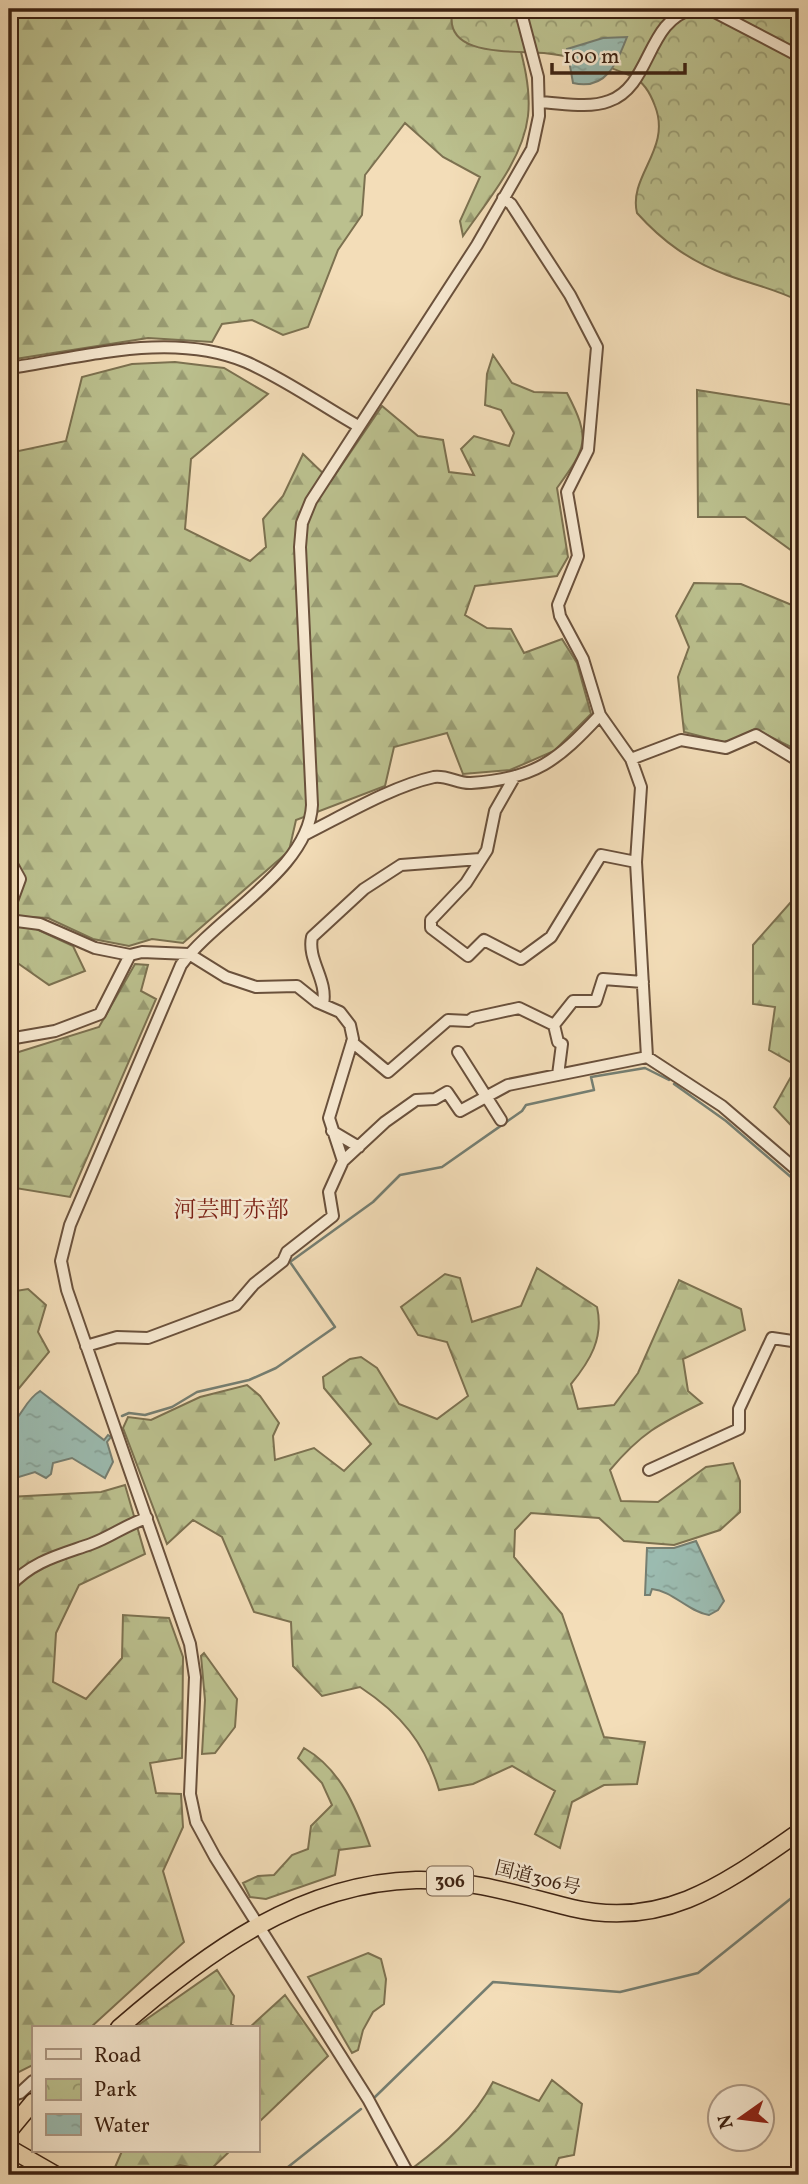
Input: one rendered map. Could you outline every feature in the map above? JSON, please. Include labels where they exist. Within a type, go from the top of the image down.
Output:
[{"type":"highway","name":"国道306号","points":[[121,2026],[161,1991],[257,1924],[345,1889],[416,1880],[479,1884],[596,1912],[651,1912],[721,1885],[799,1832]]},
{"type":"highway","points":[[9,2131],[32,2103]]},
{"type":"highway","points":[[9,2148],[56,2175]]},
{"type":"street","points":[[409,2175],[368,2099],[202,1836],[191,1809],[193,1662],[147,1518],[62,1272],[64,1242],[181,965],[189,954],[284,864],[306,834],[312,805],[300,536],[311,501],[465,264],[532,149],[540,102],[538,77],[520,9]]},
{"type":"street","points":[[540,102],[591,104],[614,99],[634,83],[668,22],[694,9]]},
{"type":"street","points":[[709,9],[798,55]]},
{"type":"street","points":[[503,198],[511,204],[570,295],[597,347],[588,450],[567,492],[567,508],[577,539],[578,556],[558,605],[560,616],[583,659],[600,715],[631,759],[641,787],[636,862],[647,1057]]},
{"type":"street","points":[[9,368],[151,346],[202,351],[255,366],[358,426]]},
{"type":"street","points":[[306,834],[346,813],[434,777],[471,783],[515,776],[560,756],[600,715]]},
{"type":"street","points":[[631,759],[679,741],[726,748],[756,735],[799,761]]},
{"type":"street","points":[[515,776],[495,811],[490,841],[467,883],[433,916],[431,928],[468,956],[484,940],[521,959],[551,937],[601,855],[636,862]]},
{"type":"street","points":[[9,859],[20,879],[9,909],[9,920],[40,924],[95,948],[130,955],[142,952],[189,954],[226,977],[256,986],[297,986],[347,1019],[352,1042],[328,1118],[343,1161]]},
{"type":"street","points":[[323,1004],[324,985],[313,955],[312,937],[364,889],[401,865],[480,859]]},
{"type":"street","points":[[9,1039],[55,1031],[100,1014],[130,955]]},
{"type":"street","points":[[554,1025],[573,1001],[596,1001],[603,979],[643,982]]},
{"type":"street","points":[[352,1042],[388,1072],[448,1020],[470,1021],[473,1018],[519,1008],[554,1025]]},
{"type":"street","points":[[554,1025],[558,1042],[562,1044],[558,1075]]},
{"type":"street","points":[[458,1052],[501,1120]]},
{"type":"street","points":[[86,1346],[117,1337],[148,1338],[236,1305],[254,1284],[283,1261],[287,1252],[332,1216],[329,1192],[343,1161],[388,1119],[416,1100],[435,1099],[447,1092],[460,1111],[508,1085],[647,1057],[722,1106],[799,1172]]},
{"type":"street","points":[[332,1131],[359,1147]]},
{"type":"street","points":[[649,1470],[739,1429],[739,1409],[772,1338],[799,1342]]},
{"type":"street","points":[[9,1587],[24,1570],[39,1562],[64,1551],[91,1544],[147,1518]]},
{"type":"street","points":[[9,2096],[20,2093],[32,2082]]},
{"type":"green space","points":[[9,9],[510,9],[528,89],[525,132],[512,164],[463,236],[460,221],[480,177],[443,157],[405,123],[365,175],[362,215],[338,250],[308,327],[283,335],[252,320],[222,324],[212,342],[148,338],[9,360]]},
{"type":"green space","points":[[453,9],[799,9],[799,301],[727,275],[689,257],[667,242],[637,213],[638,187],[654,149],[659,121],[655,106],[641,82],[612,69],[578,59],[544,53],[484,49],[469,44],[458,37],[452,25]]},
{"type":"green space","points":[[493,355],[512,383],[534,392],[567,393],[580,421],[582,442],[575,462],[557,488],[568,557],[557,576],[475,586],[465,615],[487,628],[511,629],[524,653],[562,639],[577,663],[591,714],[554,751],[510,770],[463,774],[447,733],[394,747],[385,786],[296,820],[289,851],[183,943],[152,939],[129,946],[93,939],[48,918],[9,916],[9,453],[66,441],[82,377],[132,364],[175,362],[224,368],[268,394],[191,459],[185,529],[250,561],[266,547],[263,519],[283,496],[303,454],[331,481],[382,406],[418,436],[443,440],[449,472],[474,475],[461,449],[474,436],[509,446],[514,433],[501,410],[485,405],[487,374]]},
{"type":"green space","points":[[697,390],[799,406],[799,556],[745,517],[698,517]]},
{"type":"green space","points":[[694,583],[741,584],[799,608],[799,751],[755,729],[727,743],[684,732],[678,677],[689,647],[676,616]]},
{"type":"green space","points":[[799,875],[799,1134],[774,1107],[797,1066],[769,1050],[775,1007],[753,1004],[753,945],[791,902]]},
{"type":"green space","points":[[9,925],[32,927],[73,946],[85,971],[49,985],[9,957]]},
{"type":"green space","points":[[135,964],[148,965],[141,991],[156,999],[70,1197],[9,1187],[9,1055],[99,1027]]},
{"type":"green space","points":[[537,1268],[597,1307],[599,1329],[594,1348],[571,1384],[578,1409],[614,1405],[638,1373],[679,1280],[741,1309],[745,1330],[683,1359],[688,1391],[702,1403],[652,1430],[631,1447],[610,1470],[621,1501],[658,1502],[706,1467],[733,1463],[740,1481],[740,1512],[720,1530],[674,1545],[624,1541],[599,1518],[531,1513],[515,1530],[514,1557],[562,1614],[604,1737],[645,1742],[637,1784],[604,1785],[572,1802],[560,1848],[535,1834],[555,1791],[512,1766],[473,1784],[439,1790],[419,1744],[399,1719],[375,1697],[360,1687],[322,1696],[293,1666],[291,1622],[254,1612],[222,1537],[193,1520],[167,1544],[123,1428],[128,1417],[151,1420],[200,1397],[247,1385],[260,1396],[279,1423],[273,1436],[275,1460],[314,1448],[344,1471],[371,1444],[324,1388],[323,1377],[350,1359],[361,1357],[377,1368],[399,1404],[437,1419],[468,1396],[447,1342],[418,1335],[401,1307],[445,1274],[460,1278],[472,1322],[521,1306]]},
{"type":"green space","points":[[28,1289],[46,1305],[38,1332],[49,1352],[11,1398],[9,1292]]},
{"type":"green space","points":[[125,1485],[145,1554],[79,1585],[56,1633],[53,1682],[86,1699],[122,1658],[123,1615],[169,1618],[183,1657],[182,1758],[150,1763],[156,1793],[181,1794],[183,1827],[163,1871],[184,1942],[92,2026],[32,2026],[32,2066],[9,2077],[9,1497],[101,1492]]},
{"type":"green space","points":[[204,1653],[237,1699],[235,1727],[215,1753],[202,1754],[205,1700],[201,1656]]},
{"type":"green space","points":[[304,1748],[328,1767],[346,1791],[370,1846],[339,1850],[335,1875],[266,1899],[250,1897],[243,1883],[258,1876],[274,1875],[292,1855],[308,1849],[311,1826],[332,1805],[322,1783],[298,1758]]},
{"type":"green space","points":[[368,1953],[381,1959],[386,1979],[384,2004],[373,2012],[363,2030],[358,2050],[352,2053],[308,1977]]},
{"type":"green space","points":[[217,1970],[234,1996],[231,2024],[234,2026],[137,2026]]},
{"type":"green space","points":[[285,1995],[328,2056],[259,2122],[259,2026],[251,2026]]},
{"type":"green space","points":[[552,2080],[582,2104],[574,2155],[559,2158],[552,2175],[419,2175],[414,2167],[458,2129],[493,2082],[539,2101]]},
{"type":"green space","points":[[122,2152],[229,2152],[209,2171],[180,2165],[147,2175],[113,2172]]},
{"type":"water","points":[[627,37],[614,65],[602,79],[594,83],[573,83],[567,49],[603,38]]},
{"type":"water","points":[[40,1391],[104,1440],[108,1435],[111,1437],[107,1442],[113,1462],[105,1478],[72,1458],[53,1463],[51,1474],[46,1478],[35,1472],[9,1480],[9,1426]]},
{"type":"water","points":[[696,1541],[724,1601],[718,1610],[709,1615],[694,1610],[660,1591],[652,1589],[650,1595],[645,1595],[647,1548],[674,1548]]},
{"type":"waterway","points":[[122,1416],[129,1413],[145,1415],[172,1407],[197,1392],[249,1380],[276,1368],[335,1327],[290,1262],[373,1202],[400,1175],[442,1167],[522,1111],[526,1105],[594,1090],[591,1077],[645,1068],[669,1080]]},
{"type":"waterway","points":[[674,1084],[726,1121],[799,1184]]},
{"type":"waterway","points":[[375,2097],[493,1982],[620,1992],[698,1973],[799,1892]]},
{"type":"waterway","points":[[278,2175],[361,2109]]},
{"type":"district","name":"河芸町赤部","points":[[231,1209]]}]
